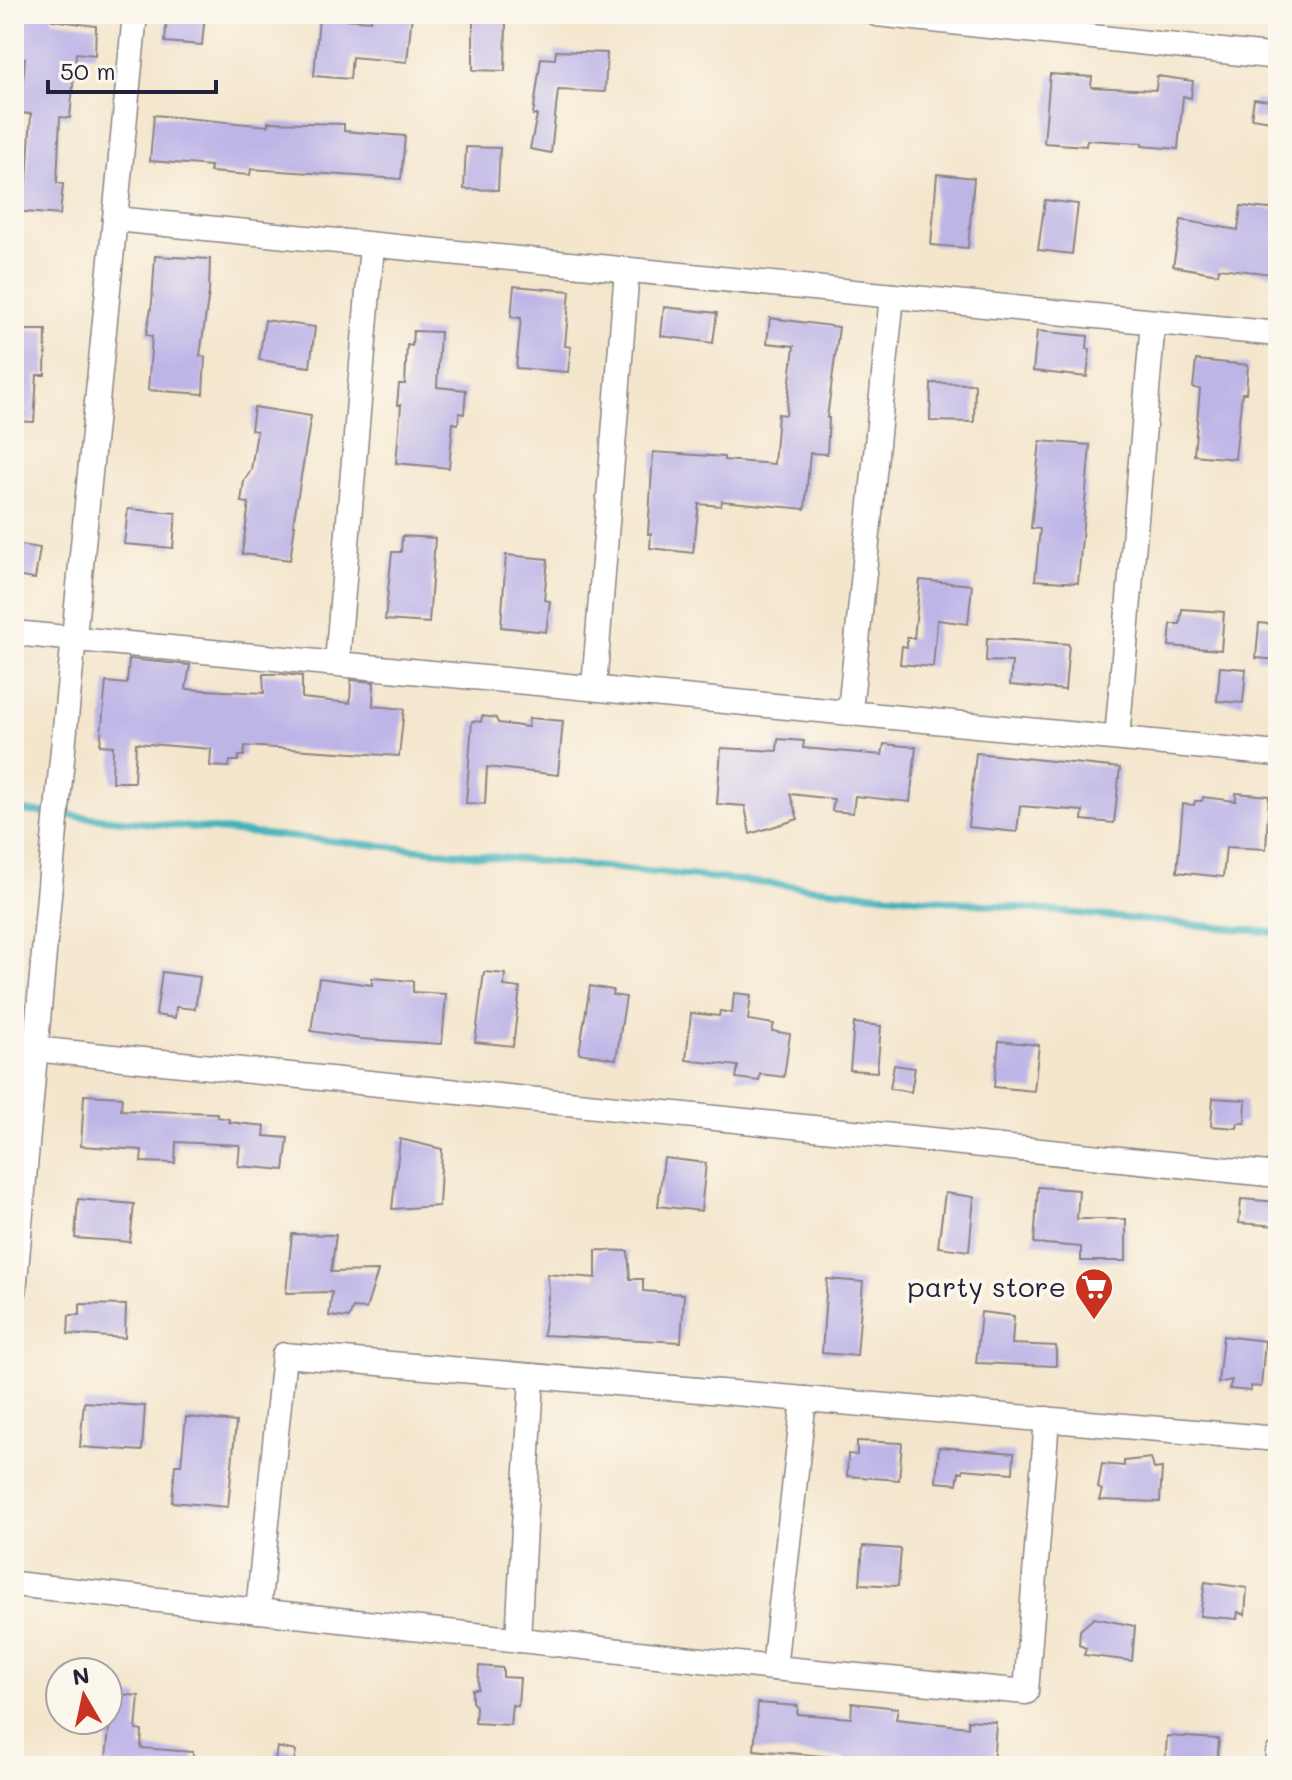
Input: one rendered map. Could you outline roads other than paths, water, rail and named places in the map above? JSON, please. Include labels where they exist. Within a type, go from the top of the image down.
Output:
[{"type":"street","points":[[14,1292],[25,1048],[74,638],[135,14]]},
{"type":"street","points":[[877,14],[1278,57]]},
{"type":"street","points":[[115,219],[1278,334]]},
{"type":"street","points":[[337,663],[372,245]]},
{"type":"street","points":[[594,687],[627,270]]},
{"type":"street","points":[[850,711],[892,296]]},
{"type":"street","points":[[1117,738],[1153,322]]},
{"type":"street","points":[[14,633],[1278,754]]},
{"type":"street","points":[[25,1048],[1278,1175]]},
{"type":"street","points":[[258,1611],[284,1355],[1278,1439]]},
{"type":"street","points":[[518,1640],[532,1376]]},
{"type":"street","points":[[774,1668],[804,1399]]},
{"type":"street","points":[[14,1584],[774,1668],[1026,1692],[1047,1419]]},
{"type":"street","points":[[1277,1766],[1278,1753]]},
{"type":"waterway","points":[[14,810],[1278,933]]},
{"type":"place","name":"party store","points":[[1094,1321]]}]
